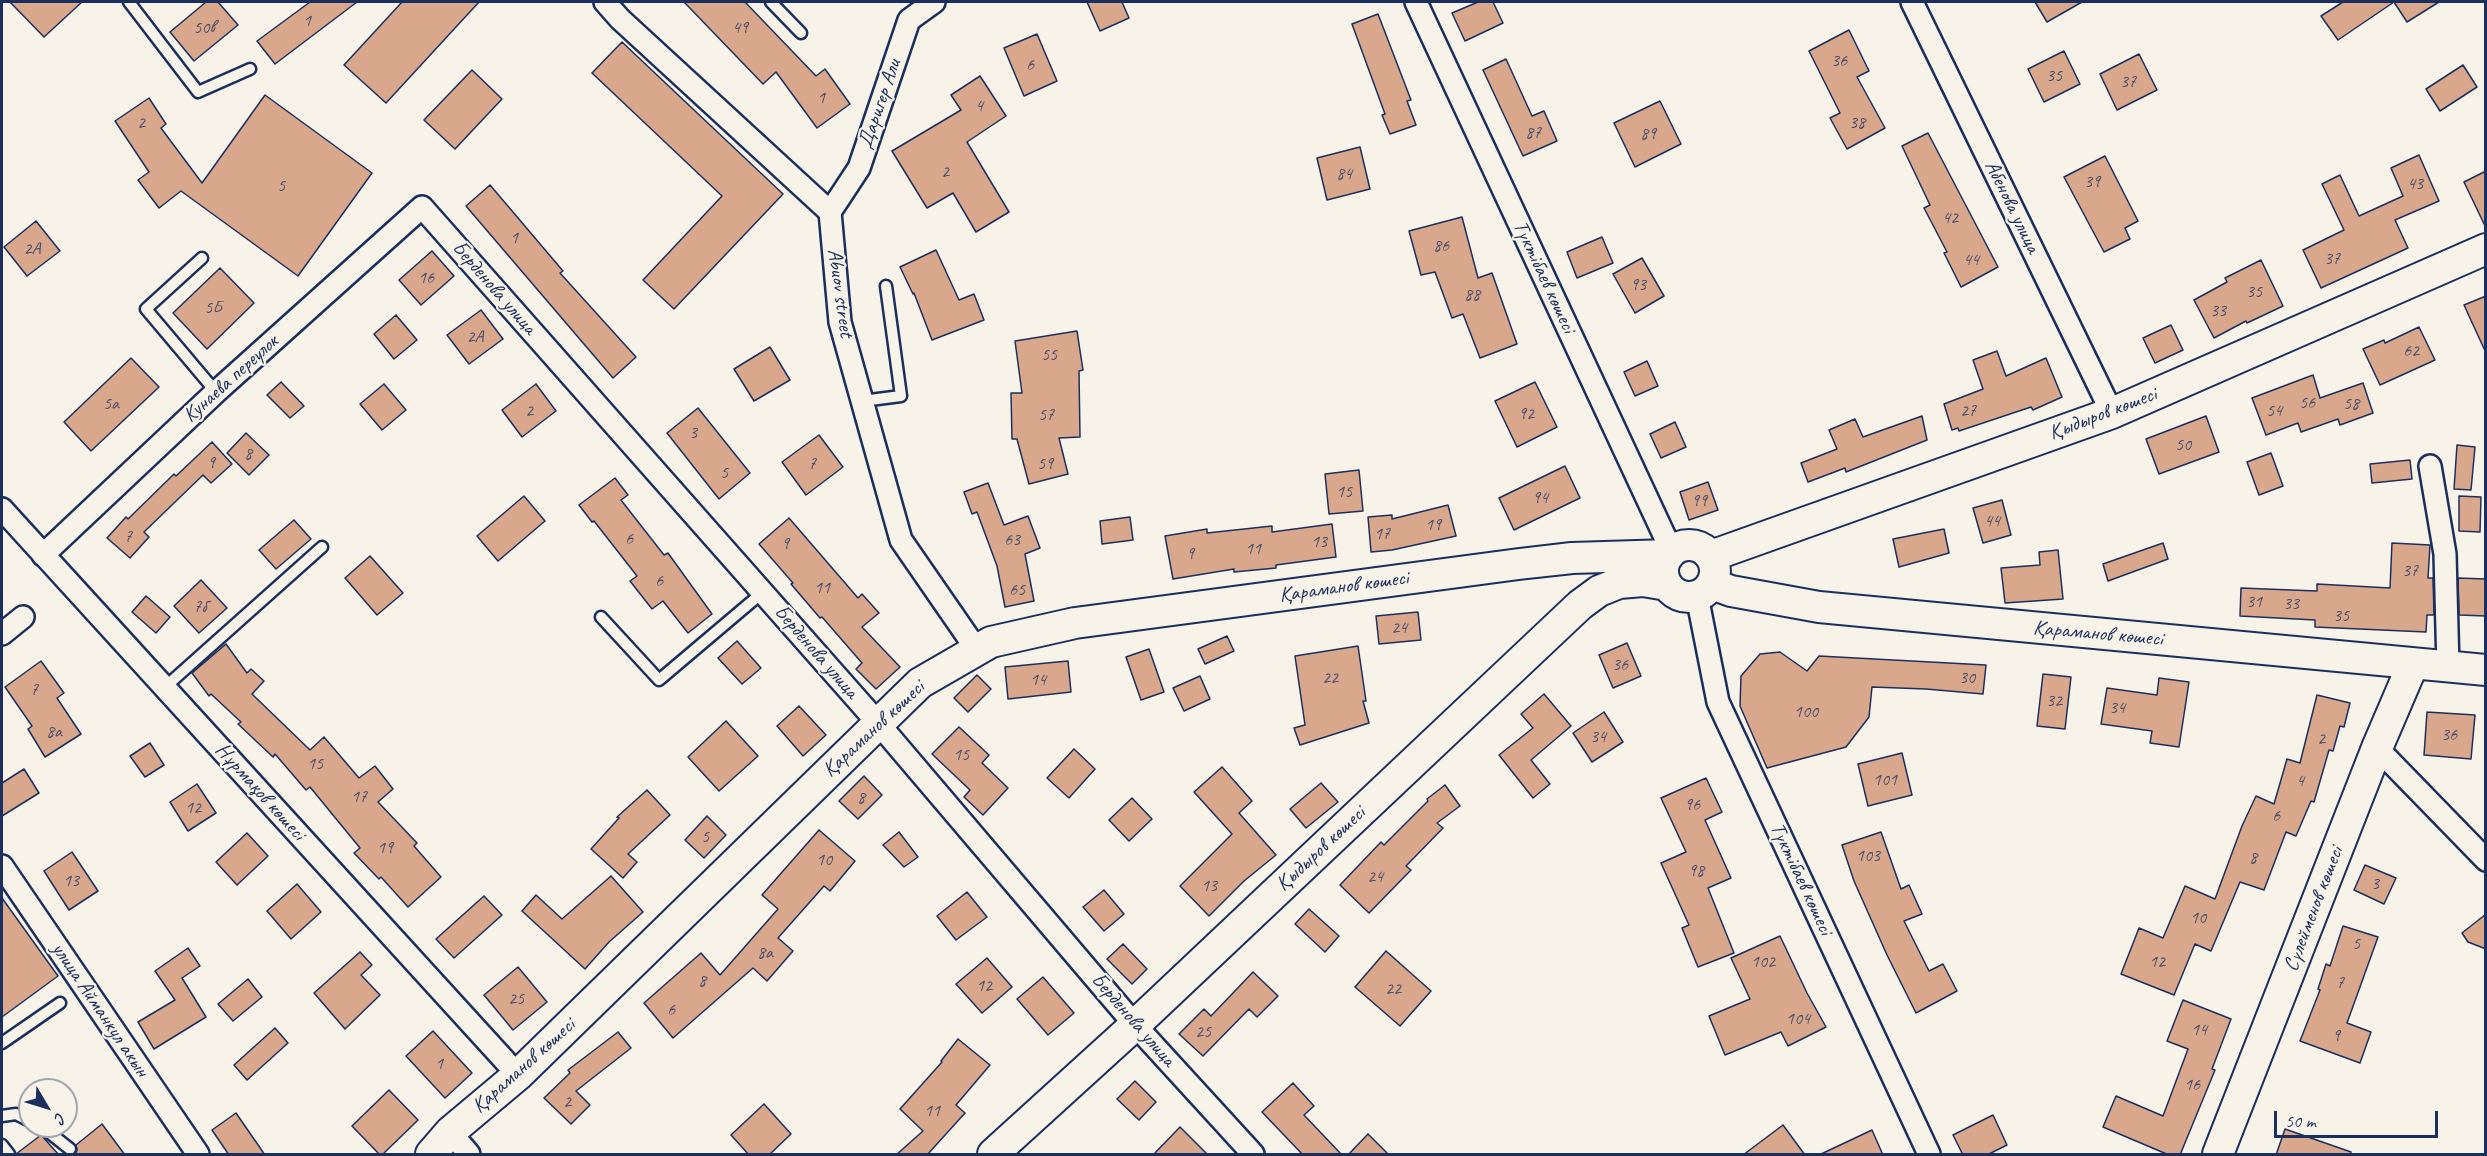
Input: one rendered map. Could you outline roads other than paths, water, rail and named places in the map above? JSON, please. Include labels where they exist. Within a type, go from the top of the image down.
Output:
[{"type":"street","points":[[605,2],[620,19],[830,212]]},
{"type":"street","name":"Даригер Али","points":[[830,212],[859,168],[909,20],[934,2]]},
{"type":"street","name":"Түктібаев көшесі","points":[[1416,2],[1670,553]]},
{"type":"street","name":"Абенова улица","points":[[1912,2],[2112,413]]},
{"type":"street","name":"Кунаева переулок","points":[[43,555],[216,392],[422,207]]},
{"type":"street","name":"Берденова улица","points":[[422,207],[878,723],[1135,1025],[1253,1155]]},
{"type":"street","name":"Abuov street","points":[[830,212],[840,322],[901,540],[977,650]]},
{"type":"street","name":"Қыдыров көшесі","points":[[1707,579],[2112,413],[2486,249]]},
{"type":"street","points":[[2430,466],[2445,554],[2448,668]]},
{"type":"street","name":"Нұрмақов көшесі","points":[[2,509],[518,1075]]},
{"type":"street","points":[[1688,545],[1704,549],[1707,579],[1680,596],[1666,585],[1663,575],[1664,564],[1670,553],[1688,545]]},
{"type":"street","name":"Қараманов көшесі","points":[[450,1147],[518,1075],[920,683],[991,642],[1075,623],[1572,558],[1670,553]]},
{"type":"street","points":[[1572,558],[1585,578],[1585,592],[1580,605]]},
{"type":"street","name":"Түктібаев көшесі","points":[[1707,579],[1718,702],[1929,1155]]},
{"type":"street","name":"Қараманов көшесі","points":[[1707,579],[1731,591],[1819,607],[2486,670]]},
{"type":"street","name":"Қыдыров көшесі","points":[[993,1155],[1135,1025],[1580,605],[1599,591],[1619,583],[1643,581],[1666,585]]},
{"type":"street","points":[[2,634],[23,617]]},
{"type":"street","name":"Сүлейменов көшесі","points":[[2218,1155],[2377,748],[2413,664]]},
{"type":"street","points":[[2377,748],[2486,860]]},
{"type":"street","name":"улица Айманкул акын","points":[[2,866],[198,1155]]},
{"type":"lane","points":[[129,2],[198,92],[250,69]]},
{"type":"lane","points":[[771,2],[801,33]]},
{"type":"lane","points":[[202,258],[146,309],[216,392]]},
{"type":"lane","points":[[862,401],[901,396],[886,286]]},
{"type":"lane","points":[[164,688],[322,547]]},
{"type":"lane","points":[[601,617],[659,680],[763,592]]},
{"type":"lane","points":[[2,1043],[60,1004]]},
{"type":"lane","points":[[2,1116],[18,1115]]},
{"type":"lane","points":[[56,1138],[70,1149]]},
{"type":"lane","points":[[2,1145],[9,1155]]}]
